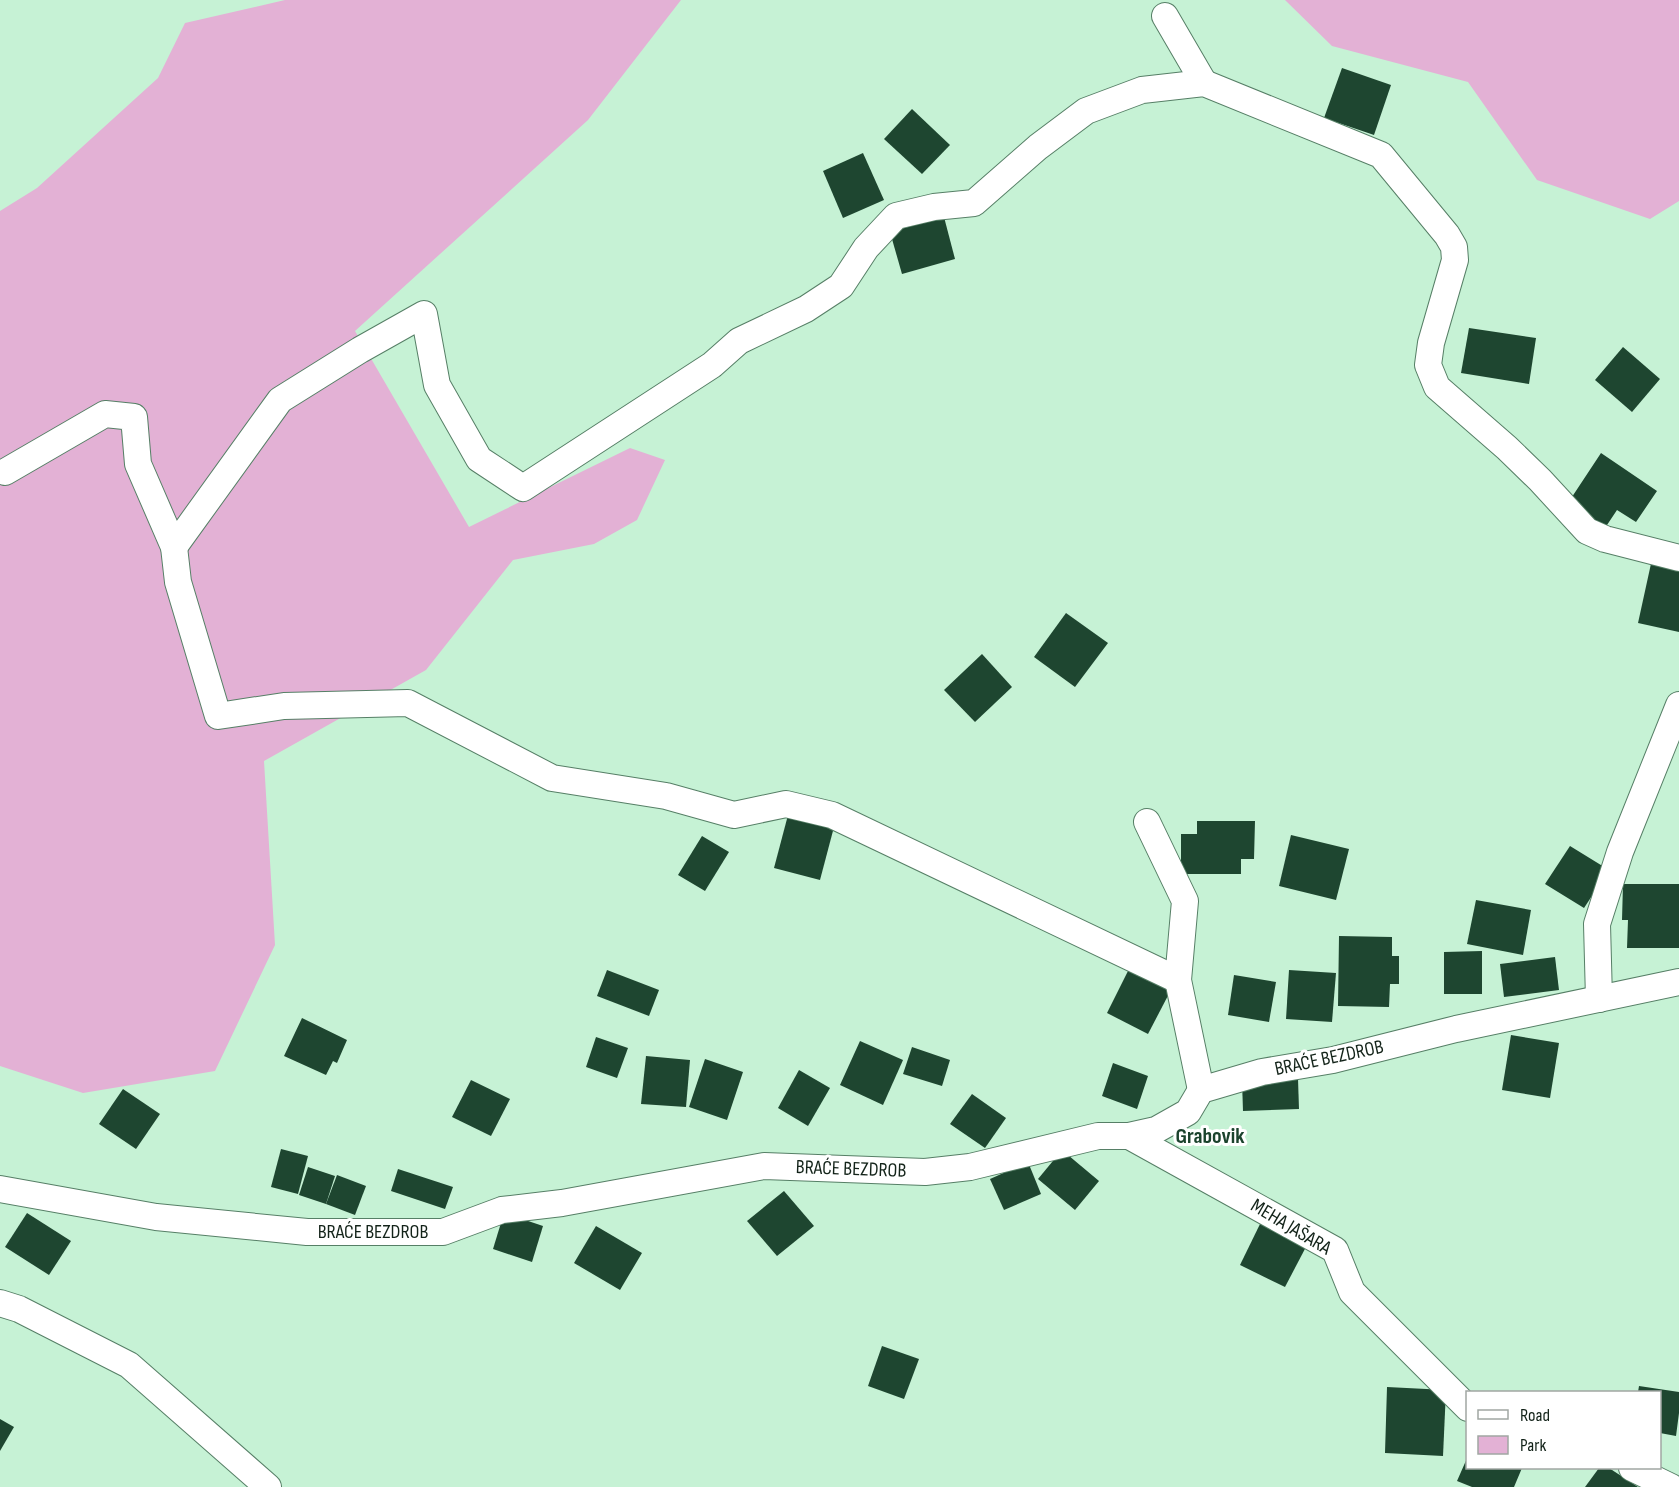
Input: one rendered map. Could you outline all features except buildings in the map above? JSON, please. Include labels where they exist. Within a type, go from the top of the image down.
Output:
[{"type":"street","points":[[1166,16],[1204,83]]},
{"type":"street","points":[[174,547],[280,400],[360,350],[424,314],[437,385],[479,459],[523,488],[712,365],[739,341],[806,309],[841,286],[866,248],[896,216],[934,207],[974,204],[1038,147],[1086,111],[1142,90],[1204,83],[1381,155],[1447,235],[1454,247],[1455,260],[1431,343],[1428,365],[1437,387],[1507,448],[1587,531],[1605,539],[1679,558]]},
{"type":"street","points":[[5,472],[105,414],[134,417],[138,464],[174,547],[178,582],[218,716],[284,706],[408,704],[552,778],[666,796],[734,815],[786,804],[831,815],[1178,980]]},
{"type":"street","points":[[1599,999],[1597,924],[1620,852],[1679,705]]},
{"type":"street","points":[[1147,822],[1185,901],[1178,980],[1202,1090]]},
{"type":"street","name":"BRAĆE BEZDROB","points":[[0,1189],[168,1218],[307,1232],[443,1232],[502,1210],[562,1203],[764,1166],[925,1172],[970,1167],[1098,1136],[1129,1136],[1156,1130],[1188,1112],[1202,1090],[1262,1072],[1333,1060],[1456,1029],[1679,982]]},
{"type":"street","name":"MEHA JAŠARA","points":[[1129,1136],[1335,1250],[1352,1292],[1466,1407]]},
{"type":"street","points":[[0,1303],[19,1309],[129,1365],[268,1487]]},
{"type":"street","points":[[1636,1469],[1671,1487]]},
{"type":"green space","points":[[285,0],[681,0],[588,120],[355,331],[469,527],[630,448],[665,460],[637,520],[594,544],[513,560],[426,670],[264,761],[275,945],[215,1071],[83,1093],[0,1066],[0,211],[37,188],[158,78],[185,23]]},
{"type":"green space","points":[[1285,0],[1679,0],[1679,201],[1650,219],[1537,180],[1468,82],[1332,46]]},
{"type":"district","name":"Grabovik","points":[[1210,1136]]}]
